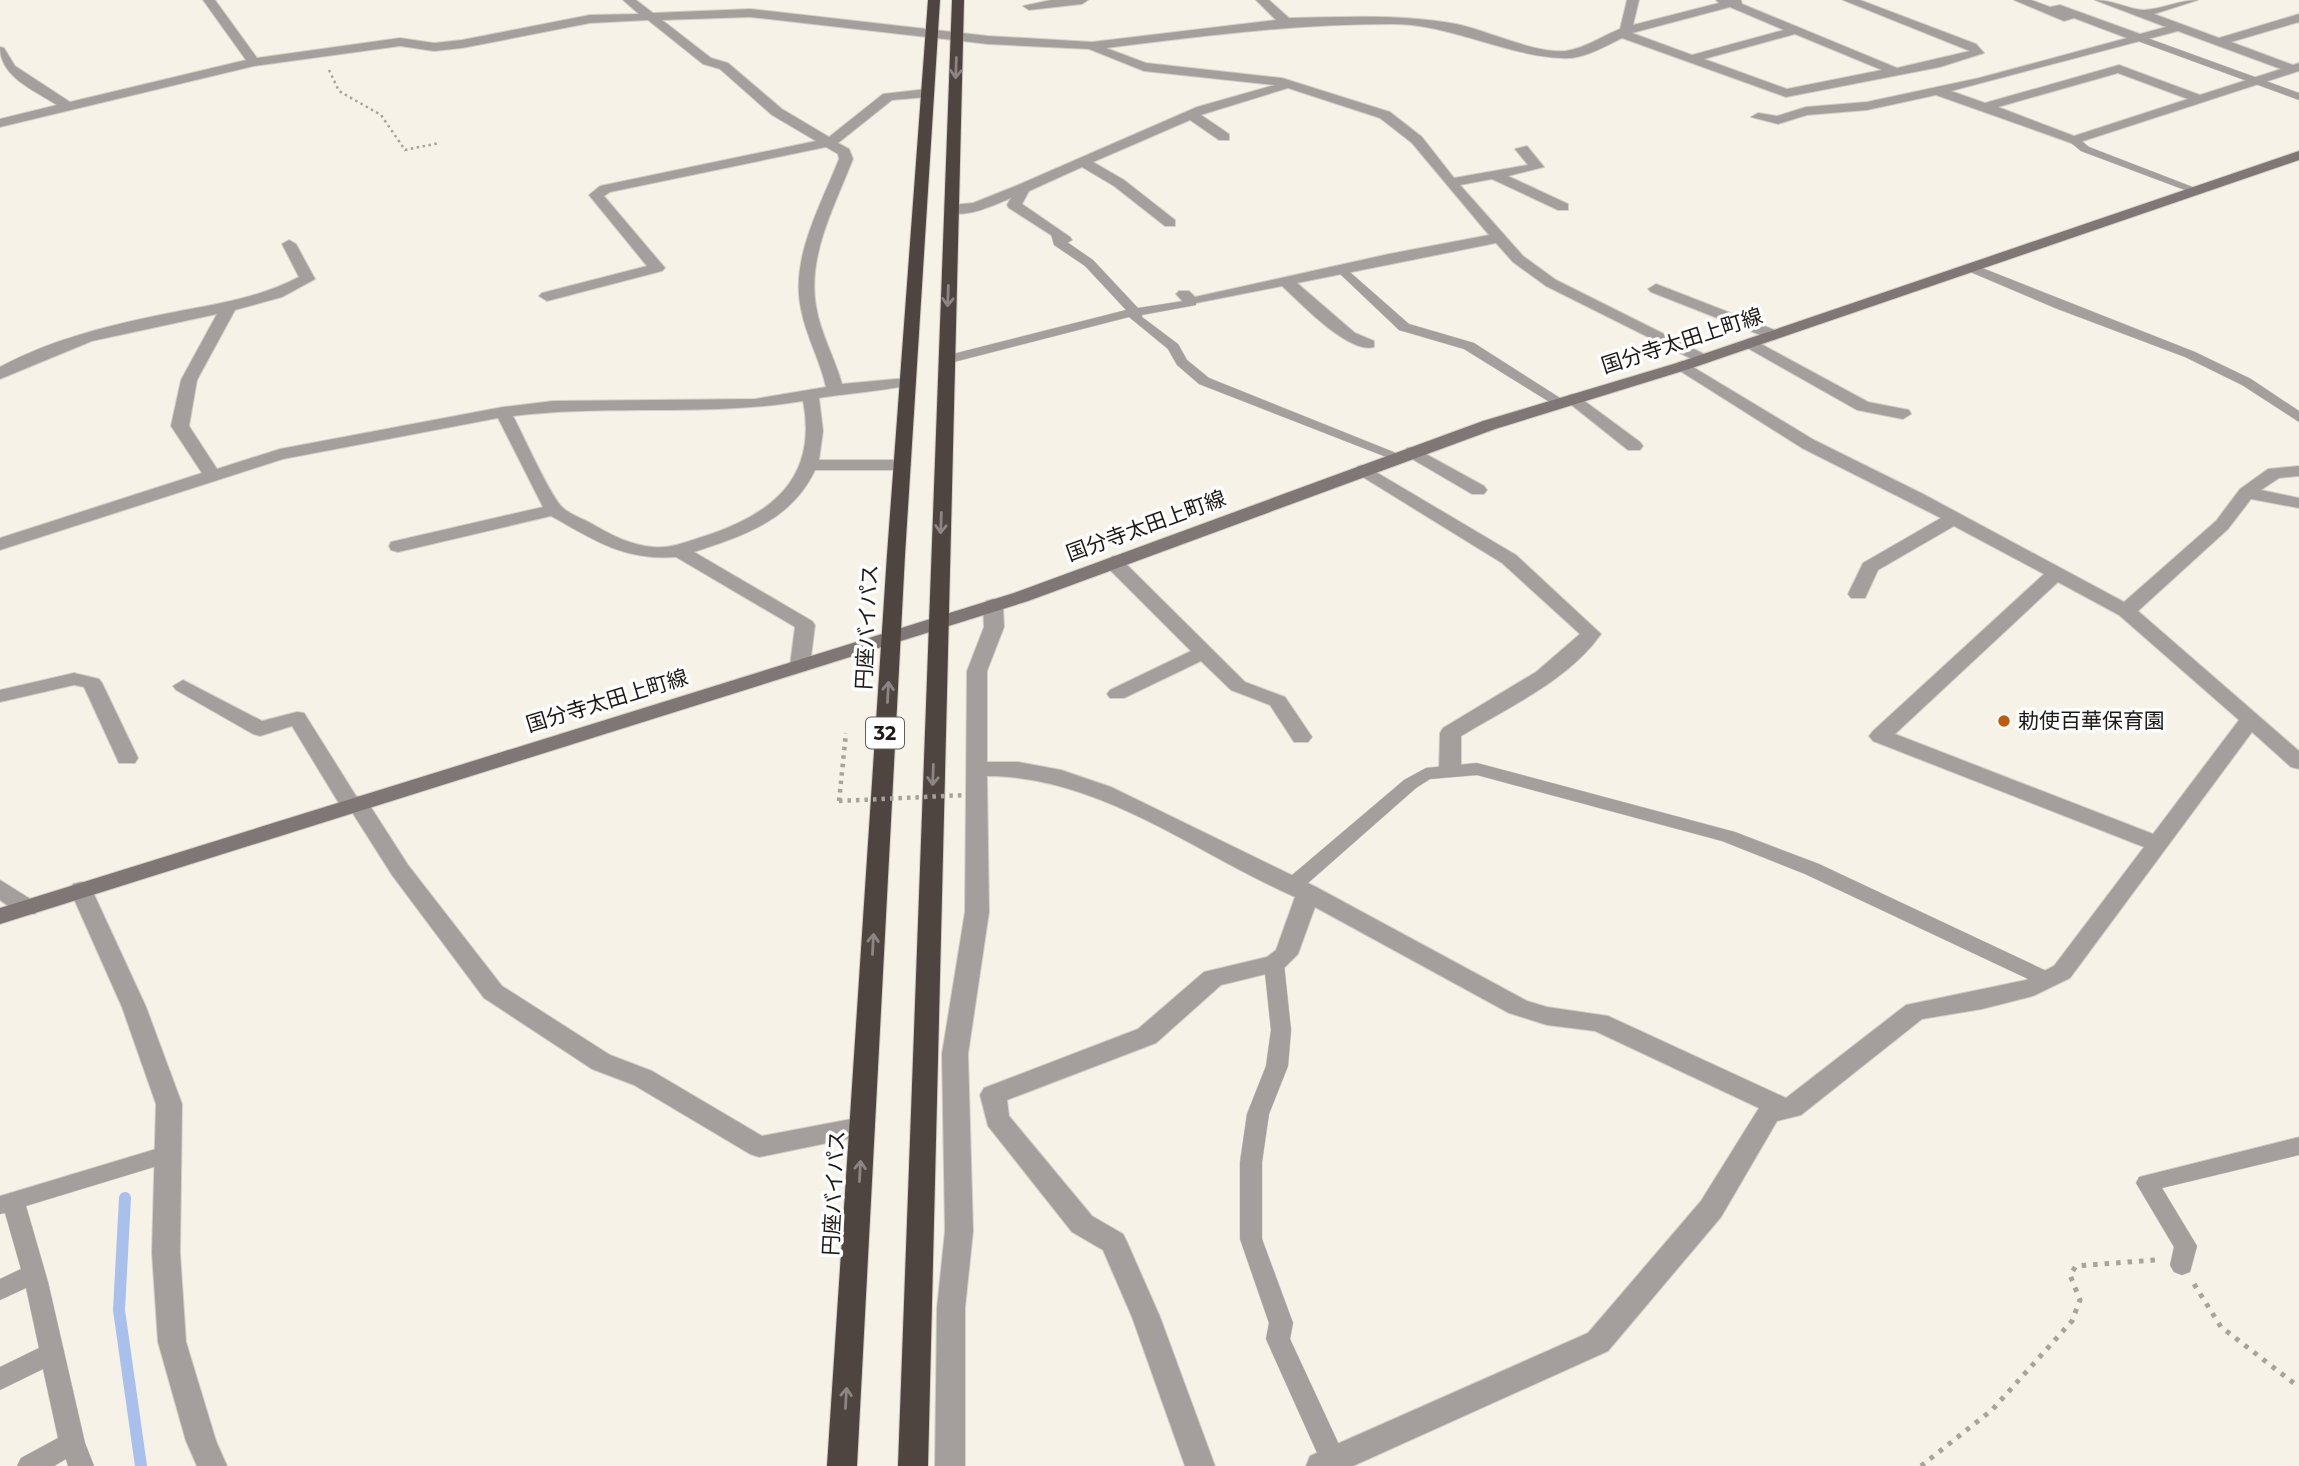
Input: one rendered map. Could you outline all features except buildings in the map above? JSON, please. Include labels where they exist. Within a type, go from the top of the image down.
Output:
[{"type":"highway","name":"円座バイパス","points":[[842,1466],[891,637],[934,0]]},
{"type":"highway","name":"32","points":[[913,1466],[958,0]]},
{"type":"main road","name":"国分寺太田上町線","points":[[0,916],[993,605],[1406,454],[1683,366],[2299,155]]},
{"type":"street","points":[[209,0],[254,62]]},
{"type":"street","points":[[629,0],[707,61],[724,66],[777,112],[829,142],[846,159],[808,264],[806,294],[835,390]]},
{"type":"street","points":[[0,123],[254,62],[400,42],[434,47],[462,44],[590,19],[750,13],[957,36],[1032,20],[1082,0]]},
{"type":"street","points":[[1262,0],[1286,22]]},
{"type":"street","points":[[1623,32],[1633,0]]},
{"type":"street","points":[[1092,46],[1286,22],[1393,20],[1433,24],[1563,55],[1587,50],[1623,32],[1727,2],[1745,0]]},
{"type":"street","points":[[1623,32],[1786,93],[1978,53],[1972,47],[1849,0]]},
{"type":"street","points":[[2020,0],[2139,38]]},
{"type":"street","points":[[2051,8],[2075,0]]},
{"type":"street","points":[[2106,0],[2296,68]]},
{"type":"street","points":[[2142,14],[2192,0]]},
{"type":"street","points":[[1727,2],[1897,72]]},
{"type":"street","points":[[2051,8],[2072,19]]},
{"type":"street","points":[[2219,42],[2299,18]]},
{"type":"street","points":[[1032,20],[1144,67],[1290,84],[1385,115],[1417,140],[1450,183],[1518,259],[1551,283],[1702,359]]},
{"type":"street","points":[[1758,117],[1778,120],[1806,111],[1849,109],[1981,81],[2179,27]]},
{"type":"street","points":[[1692,59],[1796,30]]},
{"type":"street","points":[[0,51],[10,68],[68,107]]},
{"type":"street","points":[[1932,90],[2074,140],[2296,68]]},
{"type":"street","points":[[1985,107],[2119,69],[2197,98]]},
{"type":"street","points":[[951,209],[975,208],[1192,115],[1290,84]]},
{"type":"street","points":[[547,296],[657,268],[596,194],[605,189],[829,142],[842,136],[888,97],[927,93]]},
{"type":"street","points":[[1192,115],[1224,137]]},
{"type":"street","points":[[1450,183],[1537,167],[1522,149]]},
{"type":"street","points":[[1084,163],[1119,183],[1170,223]]},
{"type":"street","points":[[1494,175],[1557,205],[1535,210]]},
{"type":"street","points":[[1023,188],[1014,205],[1038,225],[1061,237]]},
{"type":"street","points":[[1188,298],[1286,282],[1389,258],[1499,238]]},
{"type":"street","points":[[0,374],[19,363],[64,346],[155,321],[229,306],[295,286],[307,279],[289,244]]},
{"type":"street","points":[[1286,282],[1349,336],[1368,344]]},
{"type":"street","points":[[1656,289],[1774,335]]},
{"type":"street","points":[[212,475],[180,426],[193,370],[229,306]]},
{"type":"street","points":[[1750,343],[1863,405],[1903,414]]},
{"type":"street","points":[[1683,366],[1808,444],[1954,518],[2126,611],[2299,762]]},
{"type":"street","points":[[0,544],[280,454],[503,411],[553,406],[755,404],[835,390],[908,383]]},
{"type":"street","points":[[503,411],[554,510],[618,546],[654,553],[679,551],[761,520],[793,492],[809,465],[817,436],[810,394]]},
{"type":"street","points":[[1568,401],[1634,446]]},
{"type":"street","points":[[1406,454],[1478,490]]},
{"type":"street","points":[[809,465],[902,465]]},
{"type":"street","points":[[1364,470],[1510,559],[1591,634],[1581,646],[1525,687],[1450,733],[1450,771]]},
{"type":"street","points":[[2126,611],[2222,525],[2246,493],[2274,473],[2299,471]]},
{"type":"street","points":[[2246,493],[2299,503]]},
{"type":"street","points":[[398,546],[554,510]]},
{"type":"street","points":[[1858,594],[1870,567],[1954,518]]},
{"type":"street","points":[[679,551],[806,625],[800,665]]},
{"type":"street","points":[[1114,562],[1238,686],[1278,701],[1301,737]]},
{"type":"street","points":[[2056,574],[1880,736],[2156,843]]},
{"type":"street","points":[[950,1466],[951,1308],[959,1231],[955,1054],[977,912],[977,671],[994,626],[993,605]]},
{"type":"street","points":[[1117,694],[1204,652]]},
{"type":"street","points":[[0,696],[74,679],[92,683],[127,758]]},
{"type":"street","points":[[183,686],[260,729],[298,718],[400,870],[493,992],[601,1062],[643,1078],[758,1147],[862,1128]]},
{"type":"street","points":[[1327,1464],[1598,1342],[1711,1209],[1769,1113],[1792,1108],[1915,1011],[1982,1000],[2048,980],[2062,972],[2250,720]]},
{"type":"street","points":[[976,769],[1000,767],[1057,775],[1095,789],[1300,889],[1518,1007],[1547,1016],[1599,1022],[1783,1108]]},
{"type":"street","points":[[0,888],[27,908]]},
{"type":"street","points":[[1200,1466],[1146,1317],[1114,1242],[1083,1224],[997,1119],[993,1095],[1147,1036],[1213,978],[1274,964],[1286,954],[1300,889]]},
{"type":"street","points":[[81,890],[134,1007],[169,1104],[166,1253],[172,1342],[201,1441],[212,1466]]},
{"type":"lane","points":[[2139,38],[2299,97]]},
{"type":"lane","points":[[2074,140],[2085,149],[2197,191]]},
{"type":"lane","points":[[1061,237],[1058,242],[1089,263],[1135,312],[1136,319],[1174,347],[1182,362],[1217,389],[1251,398],[1406,454]]},
{"type":"lane","points":[[1972,268],[2070,309],[2189,353],[2270,395],[2299,418]]},
{"type":"lane","points":[[1343,270],[1404,327],[1469,346],[1568,401]]},
{"type":"lane","points":[[946,360],[1188,298]]},
{"type":"lane","points":[[1300,889],[1410,783],[1426,774],[1478,769],[1728,836],[1812,869],[2048,980]]},
{"type":"lane","points":[[1274,964],[1281,1030],[1278,1066],[1258,1114],[1251,1161],[1251,1240],[1281,1323],[1278,1339],[1327,1464]]},
{"type":"lane","points":[[2182,1265],[2186,1246],[2147,1183],[2299,1146]]},
{"type":"lane","points":[[30,1466],[77,1454],[33,1274],[6,1202],[169,1154]]},
{"type":"lane","points":[[0,1290],[33,1274]]},
{"type":"lane","points":[[0,1379],[52,1353]]},
{"type":"path","points":[[321,53],[339,91],[381,115],[405,150],[439,143]]},
{"type":"path","points":[[846,733],[839,801],[966,795]]},
{"type":"path","points":[[1921,1466],[1992,1410],[2072,1321],[2080,1300],[2070,1275],[2076,1266],[2165,1259],[2182,1265],[2221,1327],[2299,1387]]},
{"type":"waterway","points":[[125,1198],[119,1310],[141,1466]]},
{"type":"place","name":"勅使百華保育園","points":[[2004,721]]}]
